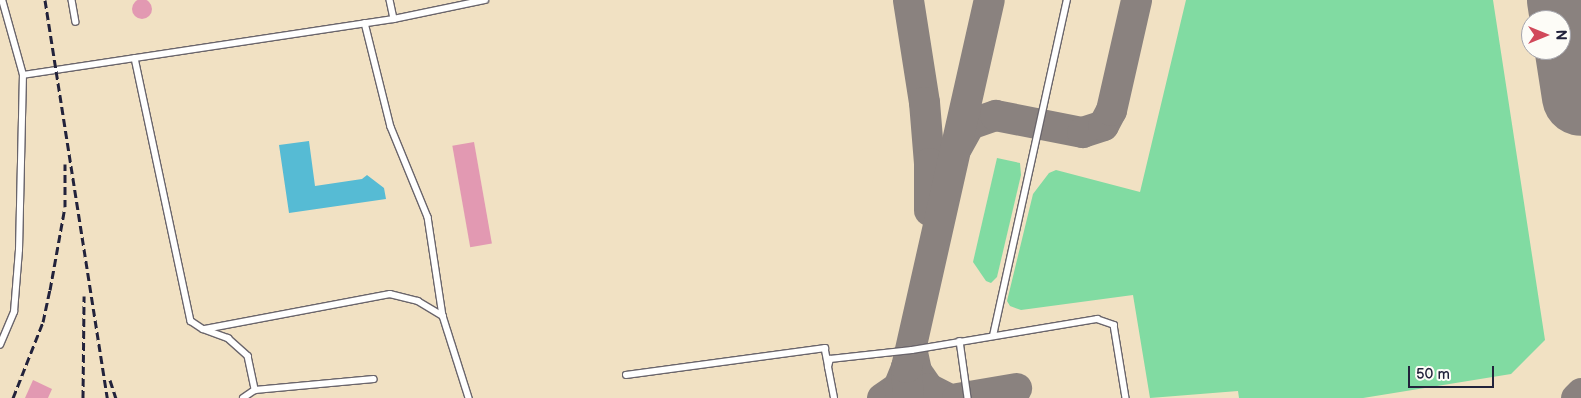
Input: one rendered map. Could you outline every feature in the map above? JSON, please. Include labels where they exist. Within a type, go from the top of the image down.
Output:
[{"type":"lane","points":[[0,345],[14,312],[19,250],[23,75],[2,0]]},
{"type":"lane","points":[[72,0],[76,22]]},
{"type":"lane","points":[[390,0],[394,19]]},
{"type":"lane","points":[[23,75],[365,24],[485,0]]},
{"type":"lane","points":[[993,336],[1067,0]]},
{"type":"lane","points":[[365,24],[391,127],[428,217],[443,316],[469,398]]},
{"type":"lane","points":[[135,58],[191,321],[202,329],[228,338],[248,356],[255,390]]},
{"type":"lane","points":[[202,329],[390,294],[418,301],[443,316]]},
{"type":"lane","points":[[828,364],[835,358],[1106,320],[1114,326],[1126,398]]},
{"type":"lane","points":[[960,341],[968,398]]},
{"type":"lane","points":[[626,375],[825,348],[834,398]]},
{"type":"lane","points":[[243,398],[255,390],[372,379]]},
{"type":"green space","points":[[1186,0],[1493,0],[1545,340],[1511,374],[1363,398],[1239,398],[1238,391],[1150,398],[1133,295],[1021,310],[1010,306],[1007,301],[1033,194],[1049,173],[1056,170],[1140,192]]},
{"type":"green space","points":[[997,158],[1020,163],[1021,175],[997,277],[991,283],[986,281],[973,262]]},
{"type":"water","points":[[309,141],[315,186],[362,179],[367,175],[384,188],[386,199],[289,213],[279,145]]},
{"type":"building","points":[[138,-1],[146,-1],[152,5],[152,13],[146,19],[138,19],[132,13],[132,5]]},
{"type":"building","points":[[474,142],[492,243],[470,247],[452,146]]},
{"type":"building","points":[[33,380],[52,389],[48,398],[25,398]]},
{"type":"taxiway","points":[[908,0],[924,102],[929,163],[929,210]]},
{"type":"taxiway","points":[[908,398],[906,367],[989,0]]},
{"type":"taxiway","points":[[957,146],[969,124],[995,115],[1082,132],[1103,125],[1111,110],[1136,0]]},
{"type":"taxiway","points":[[912,352],[916,371],[928,388],[948,398]]},
{"type":"taxiway","points":[[882,398],[898,387],[906,367]]},
{"type":"taxiway","points":[[957,398],[1016,388]]},
{"type":"taxiway","points":[[1576,398],[1581,393]]},
{"type":"runway","points":[[1566,0],[1581,97]]},
{"type":"railway","points":[[45,0],[107,398]]},
{"type":"railway","points":[[13,398],[43,322],[65,207],[65,164]]},
{"type":"railway","points":[[83,398],[84,296]]},
{"type":"railway","points":[[110,380],[116,398]]}]
